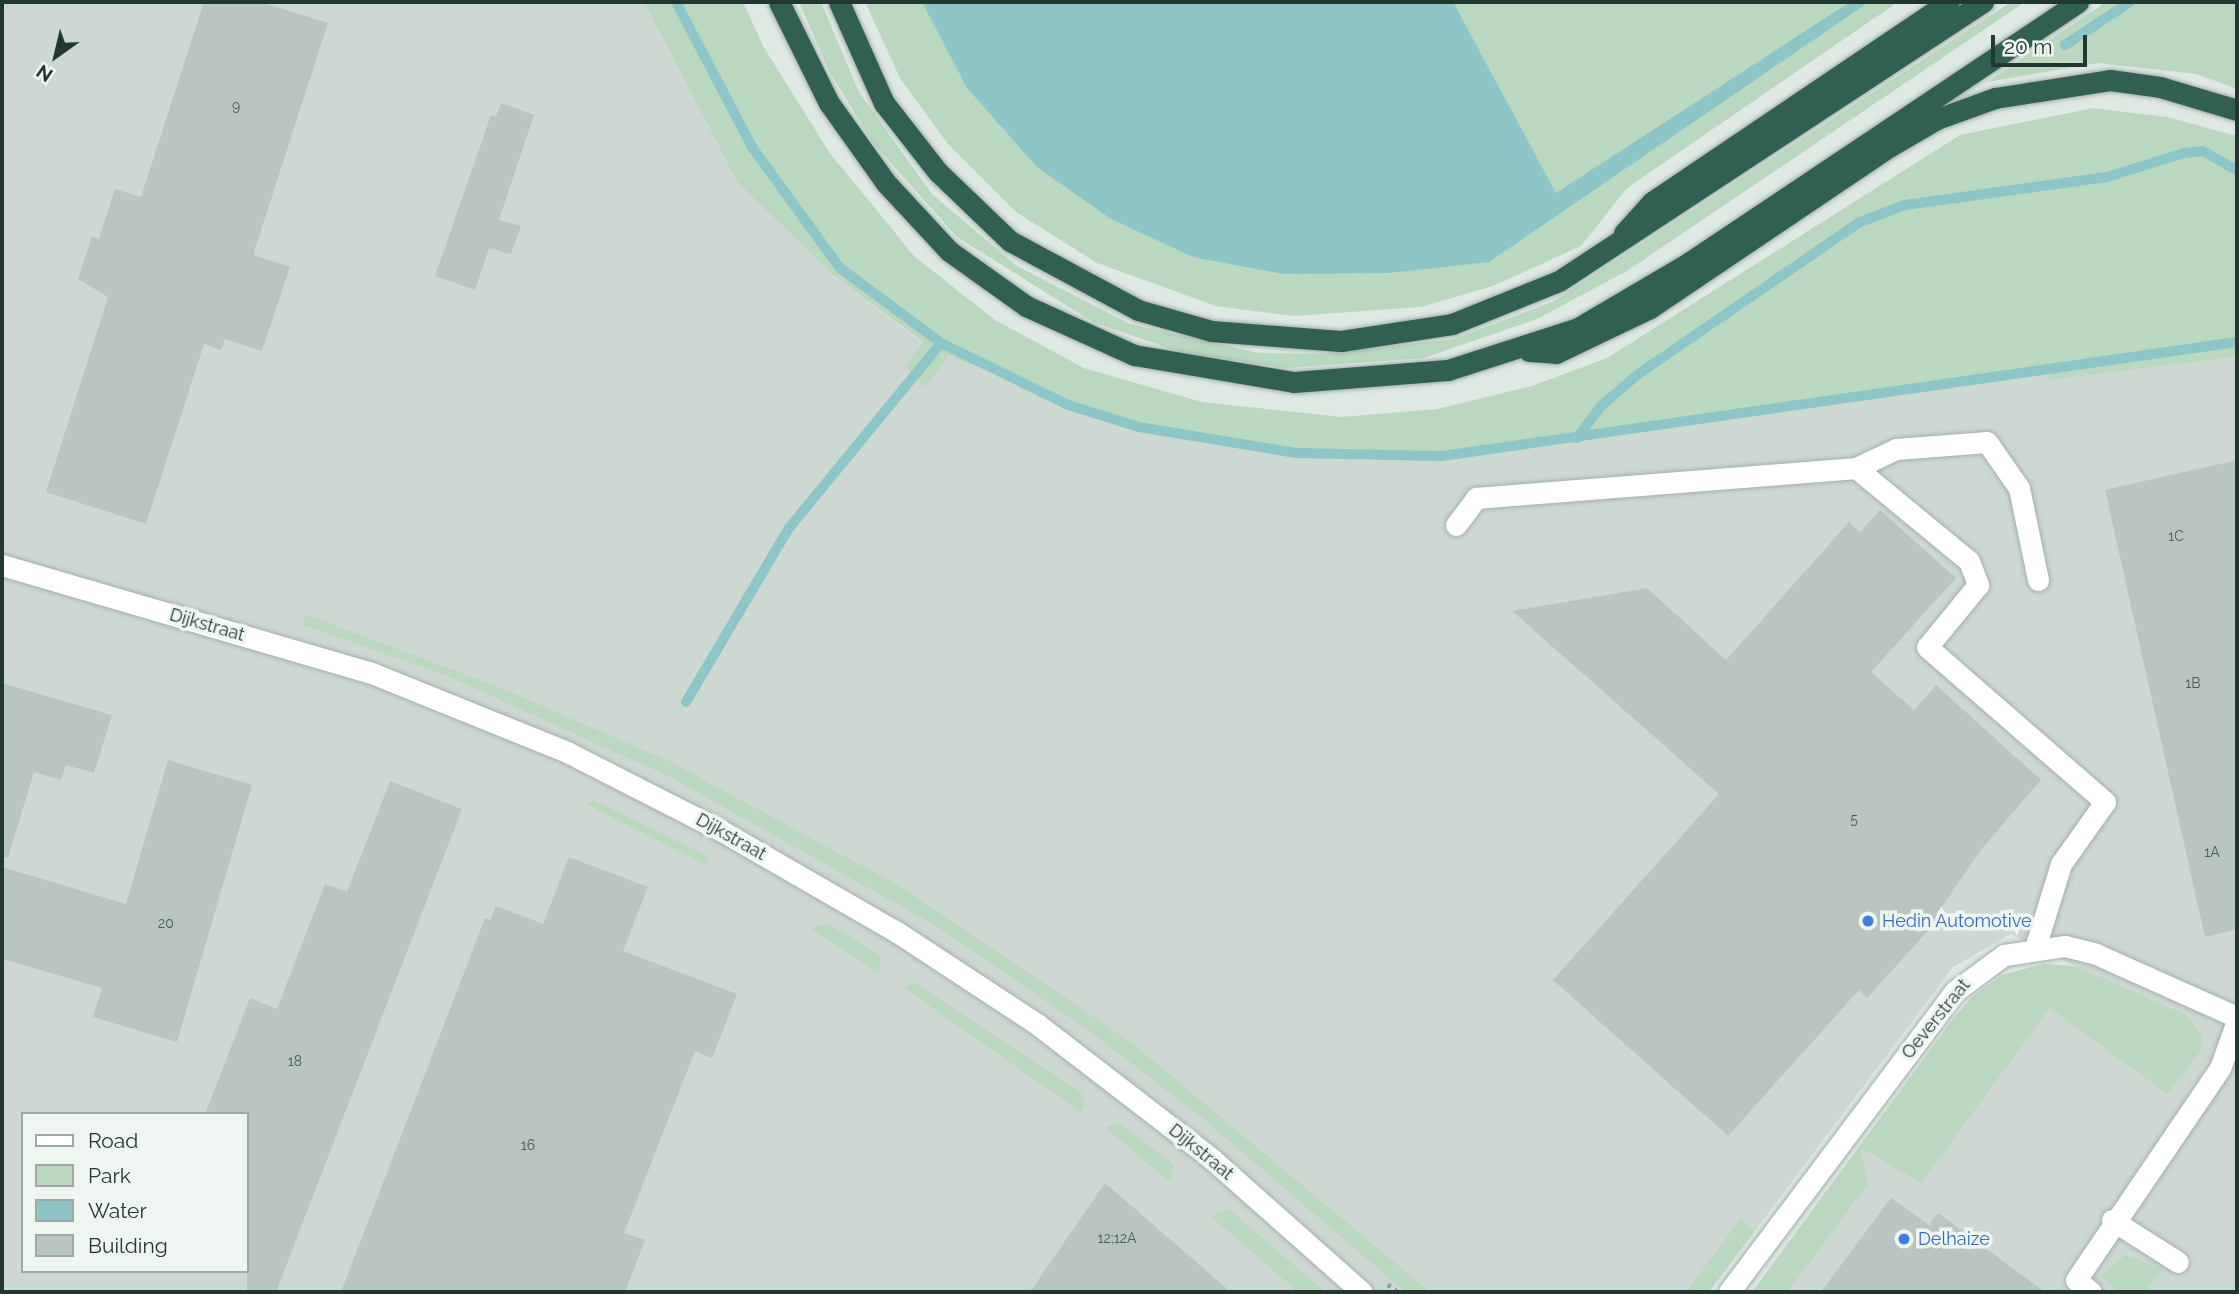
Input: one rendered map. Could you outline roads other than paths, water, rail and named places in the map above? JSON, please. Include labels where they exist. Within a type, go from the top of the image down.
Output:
[{"type":"highway","points":[[779,2],[829,103],[886,183],[949,251],[1026,306],[1134,355],[1294,382],[1448,370],[1520,351],[1612,310],[1690,262],[2078,2]]},
{"type":"highway","points":[[839,2],[884,103],[938,172],[1010,241],[1138,310],[1270,340],[1396,337],[1508,304],[1605,256],[1983,2]]},
{"type":"highway","points":[[1605,256],[1653,202],[1949,2]]},
{"type":"highway","points":[[1520,351],[1556,353],[1650,308],[1889,147],[1937,119],[1995,98],[2110,80],[2160,87],[2237,110]]},
{"type":"street","points":[[1456,525],[1476,498],[1856,468],[1896,449],[1987,442],[2019,488],[2038,580]]},
{"type":"street","points":[[1856,468],[1969,561],[1978,585],[1927,647],[2105,802],[2061,864],[2035,948]]},
{"type":"street","name":"Dijkstraat","points":[[2,565],[369,672],[567,752],[720,830],[897,932],[1037,1024],[1212,1159],[1362,1292]]},
{"type":"street","name":"Oeverstraat","points":[[1728,1292],[1954,992],[2004,955],[2035,948],[2096,954],[2237,1019]]},
{"type":"street","points":[[2091,1292],[2077,1280],[2112,1220],[2195,1109],[2220,1068],[2237,1019]]},
{"type":"street","points":[[2112,1220],[2178,1262]]},
{"type":"water","points":[[922,2],[1453,2],[1556,193],[1850,2],[1869,2],[1489,262],[1389,273],[1283,274],[1193,257],[1111,219],[1037,167],[967,88]]},
{"type":"waterway","points":[[676,2],[752,147],[840,268],[941,343],[1068,405],[1139,427],[1296,453],[1442,456],[2237,342]]},
{"type":"waterway","points":[[2065,45],[2130,2]]},
{"type":"waterway","points":[[1577,438],[1600,407],[1637,375],[1860,222],[1905,205],[2107,177],[2184,153],[2203,151],[2237,171]]},
{"type":"waterway","points":[[686,702],[789,528],[941,343]]},
{"type":"place","name":"Hedin Automotive","points":[[1868,921]]},
{"type":"place","name":"Delhaize","points":[[1904,1239]]}]
